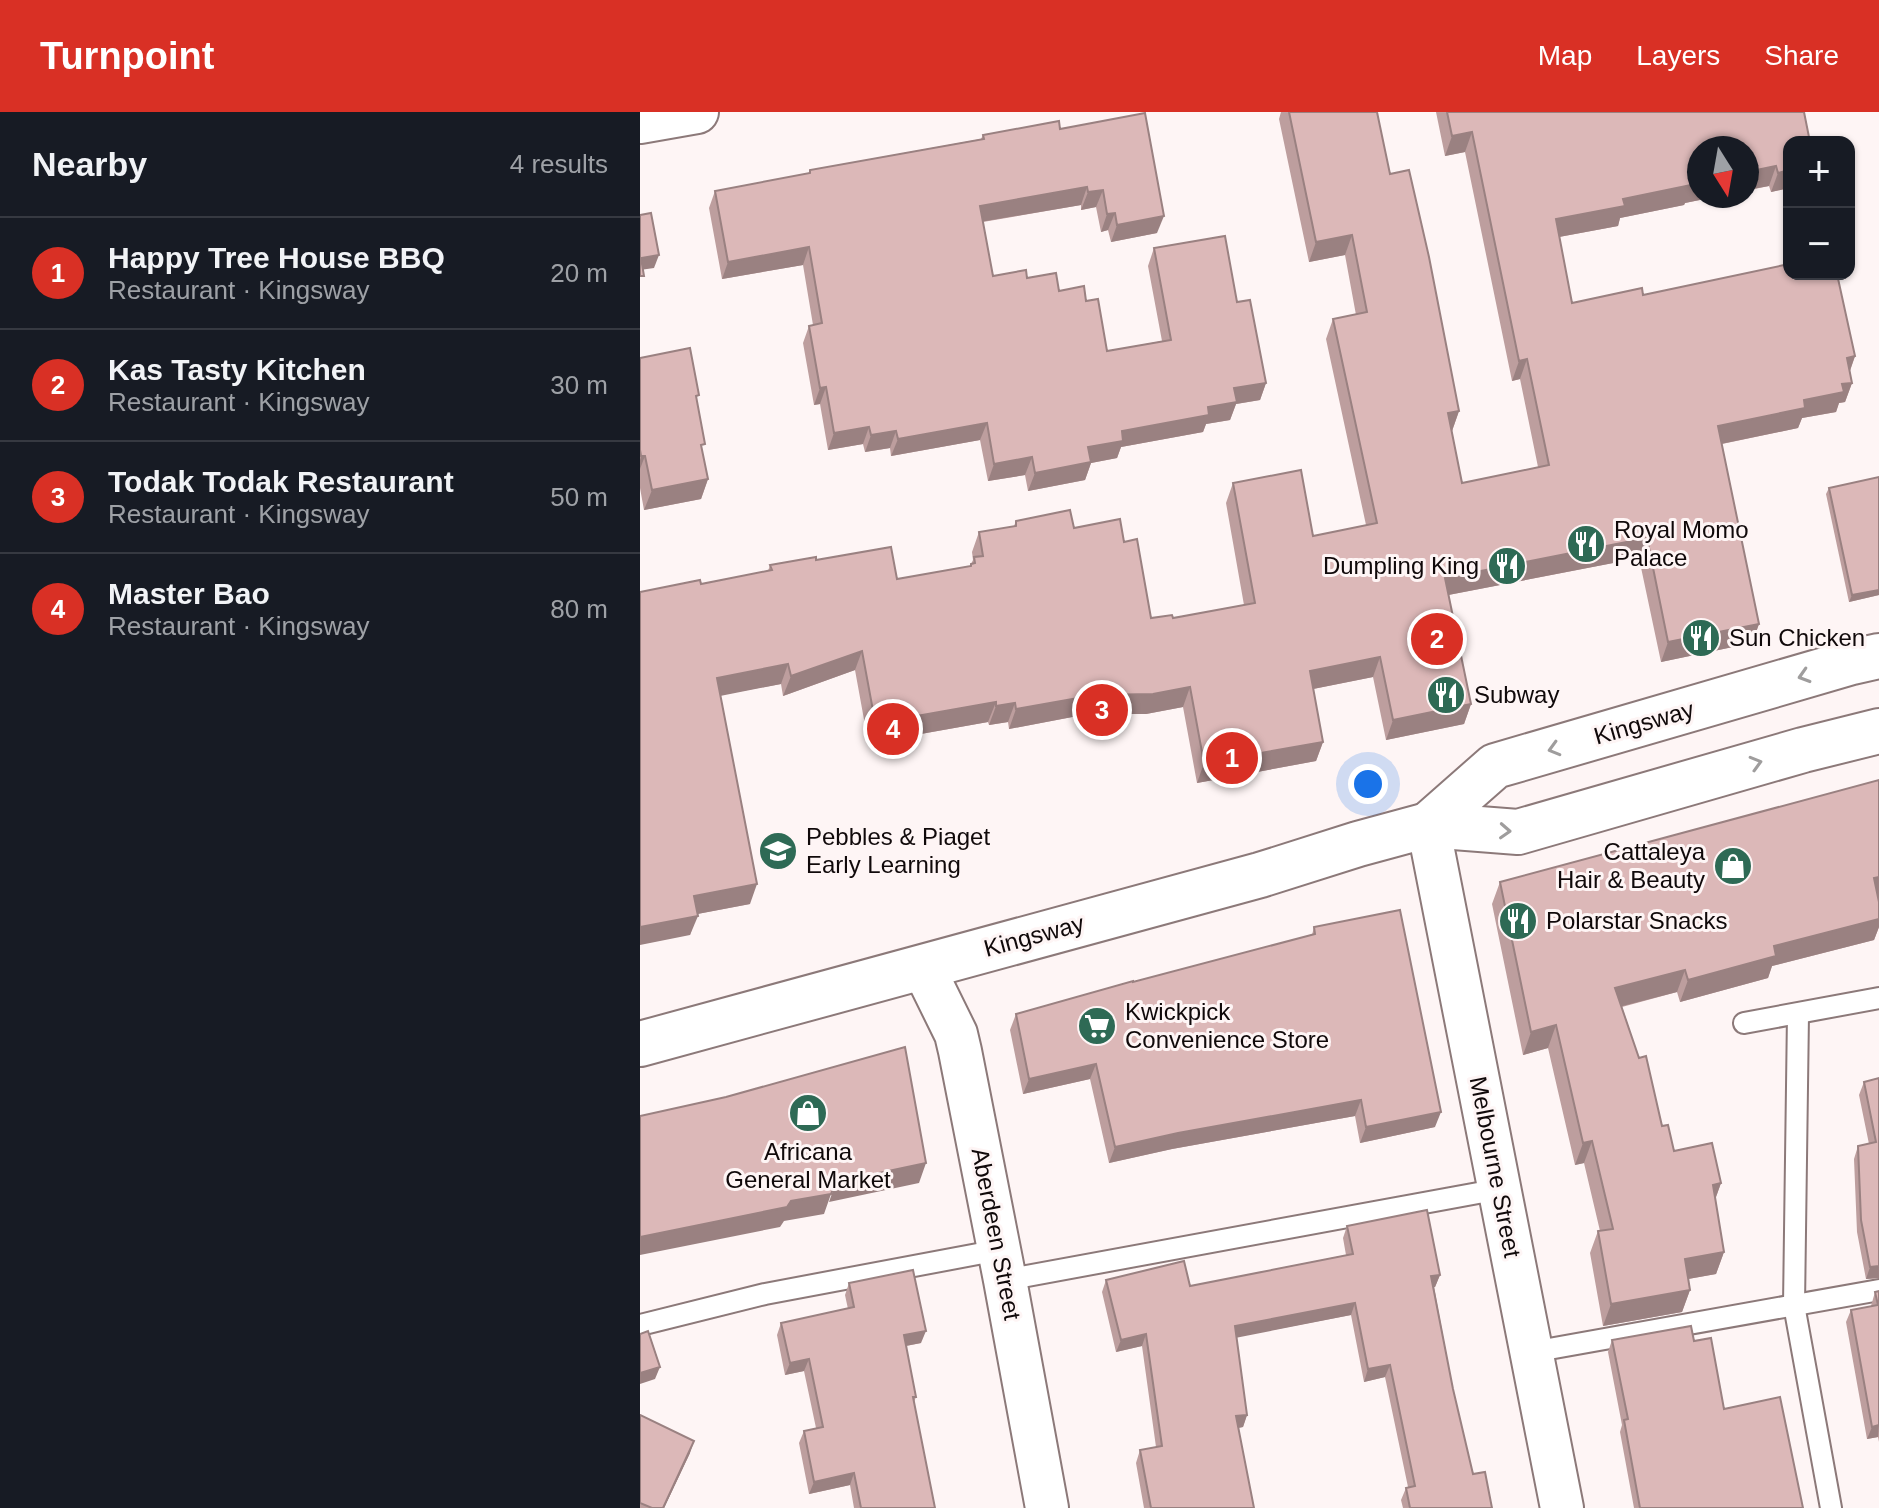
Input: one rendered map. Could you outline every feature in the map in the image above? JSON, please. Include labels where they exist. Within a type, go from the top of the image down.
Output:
[{"type":"main road","name":"Kingsway","points":[[1428,825],[1495,766],[1879,656]]},
{"type":"main road","name":"Kingsway","points":[[640,1044],[1260,875],[1428,825],[1518,832],[1879,731]]},
{"type":"street","points":[[640,122],[697,112]]},
{"type":"street","name":"Melbourne Street","points":[[1428,825],[1562,1508]]},
{"type":"street","name":"Aberdeen Street","points":[[923,967],[956,1034],[1047,1508]]},
{"type":"lane","points":[[1744,1023],[1879,998]]},
{"type":"lane","points":[[1798,1014],[1794,1305],[1831,1508]]},
{"type":"lane","points":[[640,1325],[765,1294],[1002,1265],[1500,1189]]},
{"type":"lane","points":[[1532,1352],[1879,1290]]},
{"type":"building","points":[[1289,112],[1377,112],[1390,174],[1409,170],[1429,257],[1459,411],[1448,413],[1462,483],[1549,465],[1527,359],[1519,361],[1472,132],[1452,136],[1447,112],[1804,112],[1809,136],[1783,136],[1783,172],[1778,173],[1776,166],[1759,170],[1759,136],[1687,136],[1687,186],[1623,199],[1625,206],[1556,219],[1572,303],[1642,288],[1643,295],[1783,265],[1783,280],[1838,280],[1855,356],[1847,358],[1852,383],[1842,384],[1844,392],[1804,400],[1805,408],[1718,426],[1759,624],[1668,642],[1647,538],[1445,578],[1471,704],[1393,720],[1380,657],[1310,671],[1323,742],[1204,763],[1190,687],[1153,694],[1095,695],[1016,709],[1015,703],[996,706],[996,702],[894,720],[893,713],[874,716],[862,651],[791,676],[788,664],[717,678],[757,884],[694,896],[698,916],[640,927],[640,592],[772,570],[770,565],[891,547],[897,579],[971,566],[975,563],[974,557],[983,556],[979,532],[1016,526],[1016,521],[1070,510],[1074,528],[1120,519],[1124,542],[1137,539],[1151,618],[1172,615],[1173,618],[1255,603],[1233,483],[1301,470],[1313,536],[1377,523],[1333,319],[1367,312],[1352,235],[1316,242]]},
{"type":"building","points":[[1145,113],[1164,216],[1117,225],[1115,213],[1107,214],[1103,190],[1088,192],[1087,187],[980,206],[993,276],[1026,270],[1027,278],[1056,273],[1059,291],[1084,286],[1086,301],[1098,299],[1107,351],[1171,340],[1154,248],[1225,236],[1237,302],[1250,300],[1266,383],[1234,388],[1237,402],[1208,407],[1209,415],[1122,431],[1123,441],[1088,447],[1091,462],[1035,473],[1032,457],[994,464],[987,423],[898,439],[896,431],[871,435],[869,427],[834,433],[826,387],[820,388],[809,326],[822,323],[809,247],[728,262],[715,191],[810,173],[810,170],[984,139],[983,135],[1059,121],[1060,129]]},
{"type":"building","points":[[651,213],[659,255],[641,258],[644,276],[640,276],[640,215]]},
{"type":"building","points":[[690,348],[699,395],[696,396],[705,444],[701,445],[708,479],[652,490],[645,456],[641,456],[640,450],[640,358]]},
{"type":"building","points":[[1879,477],[1879,590],[1852,595],[1829,488]]},
{"type":"building","points":[[1879,780],[1879,877],[1874,878],[1879,919],[1774,946],[1776,956],[1688,980],[1685,970],[1615,988],[1639,1058],[1646,1056],[1662,1126],[1668,1125],[1674,1151],[1712,1143],[1721,1183],[1713,1185],[1724,1252],[1685,1259],[1690,1290],[1611,1304],[1598,1231],[1613,1229],[1592,1141],[1583,1143],[1556,1025],[1531,1032],[1500,882]]},
{"type":"building","points":[[1400,910],[1441,1112],[1366,1127],[1361,1100],[1115,1147],[1096,1064],[1029,1079],[1016,1014],[1315,934],[1314,927]]},
{"type":"building","points":[[905,1047],[926,1163],[836,1182],[831,1194],[791,1201],[787,1207],[640,1237],[640,1116],[726,1097]]},
{"type":"building","points":[[1879,1078],[1879,1266],[1870,1267],[1861,1220],[1858,1146],[1876,1142],[1864,1082]]},
{"type":"building","points":[[1427,1210],[1440,1275],[1431,1276],[1453,1389],[1473,1474],[1485,1472],[1492,1508],[1410,1508],[1406,1488],[1415,1486],[1390,1365],[1368,1369],[1355,1303],[1235,1326],[1247,1415],[1236,1416],[1254,1508],[1151,1508],[1140,1450],[1162,1446],[1146,1334],[1121,1340],[1106,1280],[1184,1261],[1190,1286],[1353,1254],[1347,1226]]},
{"type":"building","points":[[913,1270],[926,1331],[904,1335],[935,1508],[861,1508],[854,1473],[814,1482],[804,1431],[823,1427],[809,1359],[790,1363],[781,1323],[854,1307],[849,1283]]},
{"type":"building","points":[[1879,1291],[1879,1425],[1872,1427],[1851,1310],[1878,1305],[1875,1292]]},
{"type":"building","points":[[1691,1326],[1694,1341],[1711,1338],[1724,1409],[1780,1397],[1803,1508],[1640,1508],[1624,1420],[1628,1419],[1612,1340]]},
{"type":"building","points":[[648,1331],[660,1367],[640,1373],[640,1334]]},
{"type":"building","points":[[640,1415],[694,1441],[663,1508],[640,1503]]},
{"type":"place","name":"Royal Momo Palace","points":[[1586,544]]},
{"type":"place","name":"Dumpling King","points":[[1507,566]]},
{"type":"place","name":"Sun Chicken","points":[[1701,638]]},
{"type":"place","name":"Kas Tasty Kitchen","points":[[1437,639]]},
{"type":"place","name":"Subway","points":[[1446,695]]},
{"type":"place","name":"Todak Todak Restaurant","points":[[1102,710]]},
{"type":"place","name":"Master Bao","points":[[893,729]]},
{"type":"place","name":"Happy Tree House BBQ","points":[[1232,758]]},
{"type":"place","name":"Pebbles & Piaget Early Learning","points":[[778,851]]},
{"type":"place","name":"Cattaleya Hair & Beauty","points":[[1733,866]]},
{"type":"place","name":"Polarstar Snacks","points":[[1518,921]]},
{"type":"place","name":"Kwickpick Convenience Store","points":[[1097,1026]]},
{"type":"place","name":"Africana General Market","points":[[808,1113]]}]
